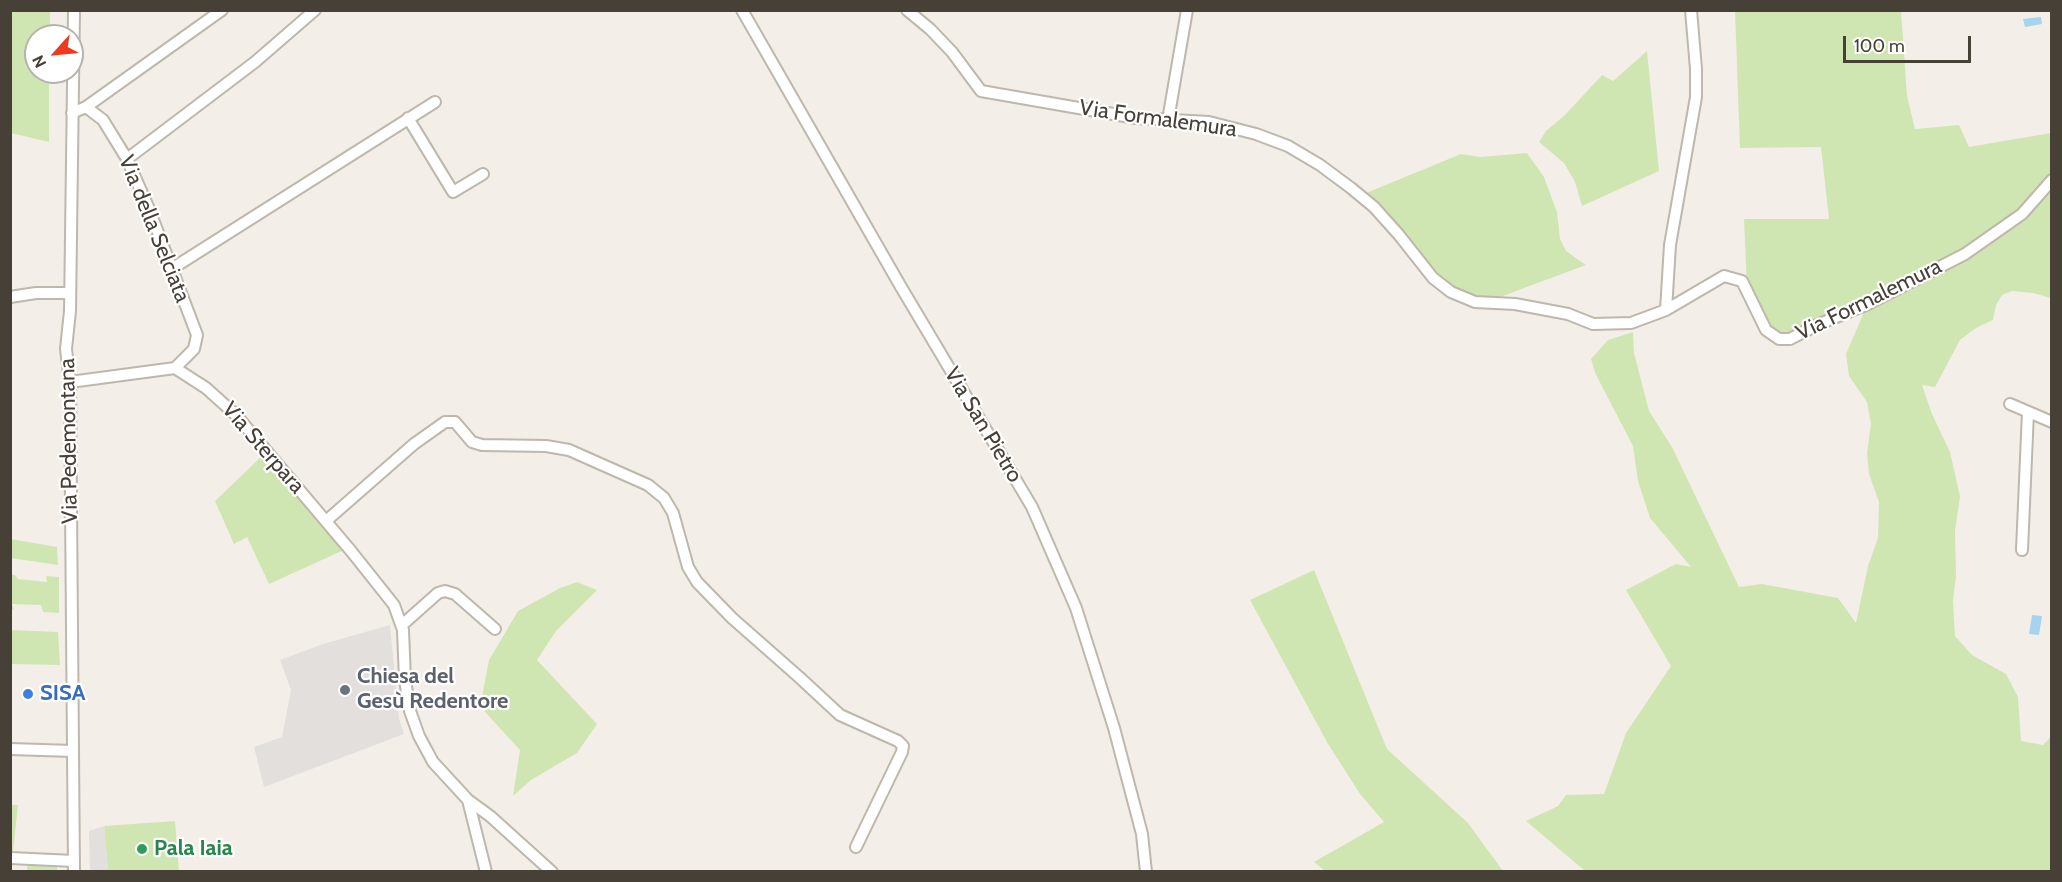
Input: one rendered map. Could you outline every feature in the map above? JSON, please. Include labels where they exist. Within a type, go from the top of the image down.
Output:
[{"type":"street","name":"Via Pedemontana","points":[[74,10],[70,293],[66,349],[70,382],[74,866]]},
{"type":"street","points":[[72,113],[87,107],[222,10]]},
{"type":"street","points":[[127,159],[255,62],[315,10]]},
{"type":"street","name":"Via San Pietro","points":[[742,10],[901,287],[1032,507],[1076,608],[1114,728],[1142,834],[1146,872]]},
{"type":"street","name":"Via Formalemura","points":[[907,10],[930,29],[952,52],[981,91],[1136,118],[1209,122],[1256,134],[1288,146],[1320,165],[1374,207],[1433,278],[1464,299],[1475,302],[1515,304],[1568,315],[1593,324],[1631,323],[1666,310],[1724,276],[1742,281],[1766,330],[1779,339],[1790,339],[1832,318],[1868,304],[1965,254],[2022,214],[2052,180]]},
{"type":"street","points":[[1168,120],[1187,10]]},
{"type":"street","points":[[1666,310],[1670,245],[1696,97],[1691,10]]},
{"type":"street","points":[[173,268],[435,102]]},
{"type":"street","name":"Via della Selciata","points":[[87,107],[103,120],[127,159],[173,268],[179,291],[198,340],[194,349],[175,368]]},
{"type":"street","points":[[408,118],[453,192],[483,174]]},
{"type":"street","points":[[11,297],[36,292],[70,293]]},
{"type":"street","points":[[70,382],[175,368]]},
{"type":"street","name":"Via Sterpara","points":[[175,368],[206,388],[236,414],[387,595],[402,625],[406,691],[413,722],[424,746],[436,766],[468,800],[490,816],[552,872]]},
{"type":"street","points":[[2010,405],[2052,422]]},
{"type":"street","points":[[2022,550],[2028,412]]},
{"type":"street","points":[[326,521],[414,444],[445,422],[454,422],[472,442],[482,446],[546,446],[569,450],[648,485],[664,498],[673,513],[688,567],[697,582],[732,618],[840,715],[898,741],[903,746],[856,847]]},
{"type":"street","points":[[402,625],[436,595],[445,591],[453,593],[495,629]]},
{"type":"street","points":[[10,749],[73,751]]},
{"type":"street","points":[[468,800],[486,872]]},
{"type":"street","points":[[10,858],[74,866]]},
{"type":"green space","points":[[11,10],[50,11],[50,24],[24,24],[24,84],[49,84],[49,142],[11,133]]},
{"type":"green space","points":[[1735,11],[1901,11],[1907,96],[1915,129],[1959,125],[1969,147],[2051,133],[2051,298],[2012,291],[2002,295],[1996,305],[1993,320],[1976,328],[1960,340],[1935,387],[1922,385],[1932,414],[1950,452],[1960,496],[1955,531],[1956,576],[1953,601],[1955,636],[1972,655],[2006,674],[2018,697],[2021,741],[2043,745],[2051,737],[2051,871],[1585,871],[1526,821],[1558,806],[1566,795],[1604,794],[1626,733],[1671,666],[1626,590],[1676,564],[1691,567],[1650,518],[1638,481],[1633,446],[1596,375],[1591,359],[1608,340],[1633,332],[1634,353],[1649,411],[1672,447],[1739,587],[1762,584],[1838,598],[1856,623],[1868,566],[1878,538],[1879,502],[1869,474],[1867,453],[1871,424],[1867,402],[1849,376],[1846,354],[1867,305],[1796,337],[1771,335],[1747,288],[1744,219],[1829,219],[1821,147],[1740,148]]},
{"type":"green space","points":[[1647,51],[1659,171],[1582,206],[1575,182],[1564,163],[1539,142],[1546,131],[1565,115],[1602,75],[1613,81]]},
{"type":"green space","points":[[1527,153],[1544,177],[1557,212],[1560,239],[1566,251],[1586,265],[1500,297],[1487,299],[1472,295],[1444,281],[1424,262],[1366,193],[1461,154],[1481,157]]},
{"type":"green space","points":[[264,454],[346,549],[269,584],[247,537],[234,544],[215,501]]},
{"type":"green space","points":[[11,539],[57,547],[58,565],[11,558]]},
{"type":"green space","points":[[1314,570],[1387,749],[1468,823],[1503,871],[1325,871],[1314,862],[1384,822],[1360,794],[1328,744],[1250,600]]},
{"type":"green space","points":[[11,575],[15,575],[18,579],[47,582],[46,576],[59,577],[59,613],[43,612],[41,605],[12,604],[14,610],[11,609]]},
{"type":"green space","points":[[577,582],[597,590],[556,631],[537,660],[597,724],[577,753],[531,780],[513,796],[520,750],[485,712],[482,696],[489,660],[518,611],[560,588]]},
{"type":"green space","points":[[10,630],[58,632],[60,665],[11,664]]},
{"type":"green space","points":[[11,805],[18,805],[13,852],[11,851]]},
{"type":"green space","name":"Pala Iaia","points":[[175,821],[179,871],[108,871],[104,826]]},
{"type":"green space","points":[[27,863],[57,865],[57,871],[27,872]]},
{"type":"shaded area","points":[[390,625],[399,719],[404,734],[264,787],[254,747],[282,737],[291,690],[280,660],[323,644]]},
{"type":"shaded area","points":[[104,826],[108,871],[90,871],[89,831]]},
{"type":"water","points":[[2041,17],[2042,24],[2025,27],[2023,19]]},
{"type":"water","points":[[2032,615],[2042,616],[2039,635],[2029,634]]},
{"type":"place","name":"Chiesa del Gesù Redentore","points":[[345,690]]},
{"type":"place","name":"SISA","points":[[28,694]]},
{"type":"place","name":"Pala Iaia","points":[[142,849]]}]
